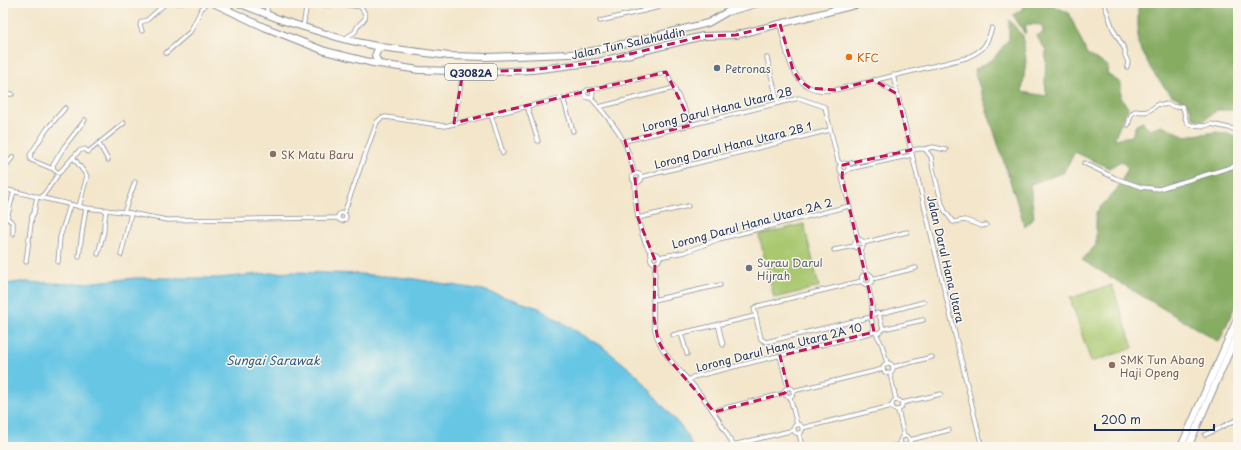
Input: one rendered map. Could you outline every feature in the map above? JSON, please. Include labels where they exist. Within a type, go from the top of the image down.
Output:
[{"type":"highway","name":"Jalan Tun Salahuddin","points":[[213,3],[264,27],[325,51],[379,64],[419,70],[464,72],[532,70],[585,64],[703,36],[732,35],[863,3]]},
{"type":"highway","name":"Jalan Tun Salahuddin","points":[[238,3],[343,40],[381,47],[449,56],[545,56],[570,54],[629,43],[708,23],[727,12],[759,3]]},
{"type":"highway","points":[[379,64],[374,56],[381,47]]},
{"type":"highway","points":[[1181,447],[1238,317]]},
{"type":"highway","points":[[1188,447],[1238,332]]},
{"type":"street","points":[[142,31],[140,25],[141,22],[147,20],[166,3]]},
{"type":"street","points":[[177,3],[182,3]]},
{"type":"street","points":[[166,53],[190,32],[206,3]]},
{"type":"street","points":[[267,3],[267,14]]},
{"type":"street","points":[[303,27],[307,3],[329,6],[333,3],[361,7],[365,12],[366,17],[364,21],[358,25],[355,31],[343,40]]},
{"type":"street","points":[[642,3],[644,11]]},
{"type":"street","points":[[600,21],[677,3]]},
{"type":"street","points":[[1104,3],[1113,29],[1125,50],[1125,55],[1128,62],[1127,67]]},
{"type":"street","points":[[780,24],[793,70],[800,81],[810,88],[820,91],[835,90],[966,58],[978,52],[987,44],[992,28]]},
{"type":"street","points":[[767,58],[778,103]]},
{"type":"street","points":[[454,123],[464,72]]},
{"type":"street","points":[[3,189],[42,197],[79,207],[131,213],[167,220],[338,218],[341,221],[345,220],[346,217],[344,213],[377,122],[381,118],[386,117],[446,126],[584,93],[587,90],[664,73],[668,75],[692,125]]},
{"type":"street","name":"Jalan Darul Hana Utara","points":[[893,75],[982,447]]},
{"type":"street","points":[[874,80],[897,94]]},
{"type":"street","points":[[599,107],[674,88]]},
{"type":"street","points":[[591,98],[593,95],[592,90]]},
{"type":"street","points":[[584,93],[586,97],[591,98],[616,127],[625,141],[630,156],[634,174],[632,177],[635,182],[638,218],[645,242],[652,255],[651,260],[655,263],[653,300],[654,318],[658,340],[667,357],[689,380],[714,412],[733,446],[794,430],[794,427],[797,425]]},
{"type":"street","points":[[3,94],[12,94]]},
{"type":"street","points":[[563,98],[573,131]]},
{"type":"street","name":"Lorong Darul Hana Utara 2B","points":[[625,141],[799,98],[822,105],[824,107],[840,164]]},
{"type":"street","points":[[1128,125],[1131,115],[1135,111],[1142,113],[1158,104],[1168,104],[1175,107],[1182,106],[1186,121],[1190,125],[1205,126],[1211,124],[1238,130]]},
{"type":"street","points":[[527,106],[538,141]]},
{"type":"street","points":[[65,108],[46,129],[30,155],[30,160],[59,173],[79,151],[85,149],[88,152],[124,123]]},
{"type":"street","points":[[491,115],[503,153]]},
{"type":"street","points":[[53,169],[53,165],[64,147],[85,120]]},
{"type":"street","name":"Lorong Darul Hana Utara 2B 1","points":[[641,177],[830,130]]},
{"type":"street","points":[[99,144],[108,160]]},
{"type":"street","points":[[843,172],[839,169],[840,164],[844,163],[847,164],[911,150],[926,150],[933,147],[946,150]]},
{"type":"street","points":[[926,150],[931,157],[942,204],[950,218],[954,222],[965,220],[982,226],[986,224]]},
{"type":"street","points":[[843,172],[847,172],[849,169],[912,155]]},
{"type":"street","points":[[73,157],[88,179],[83,189],[79,207]]},
{"type":"street","points":[[3,169],[13,158]]},
{"type":"street","points":[[1084,163],[1115,178],[1141,187],[1159,189],[1238,165]]},
{"type":"street","points":[[847,164],[849,169]]},
{"type":"street","points":[[843,172],[842,177],[858,240],[861,240],[863,243],[907,232]]},
{"type":"street","points":[[634,174],[639,174],[641,177],[639,181],[635,182]]},
{"type":"street","points":[[42,197],[57,176]]},
{"type":"street","points":[[124,212],[135,182]]},
{"type":"street","points":[[12,234],[13,224],[7,218],[14,191]]},
{"type":"street","points":[[26,262],[32,216],[34,214],[37,196]]},
{"type":"street","points":[[58,262],[60,238],[70,205]]},
{"type":"street","points":[[638,218],[688,206]]},
{"type":"street","name":"Lorong Darul Hana Utara 2A 2","points":[[659,257],[685,252],[720,239],[850,206]]},
{"type":"street","points":[[79,256],[81,233],[86,208]]},
{"type":"street","points":[[98,254],[104,231],[106,210]]},
{"type":"street","points":[[121,255],[131,213]]},
{"type":"street","points":[[338,218],[340,213],[344,213]]},
{"type":"street","points":[[854,246],[858,240]]},
{"type":"street","points":[[863,243],[860,249],[866,274],[870,275],[872,279]]},
{"type":"street","points":[[834,250],[854,246],[860,249]]},
{"type":"street","points":[[652,255],[656,254],[659,257],[659,261],[655,263]]},
{"type":"street","points":[[868,285],[871,283],[872,279],[916,268]]},
{"type":"street","points":[[862,281],[866,274]]},
{"type":"street","points":[[862,281],[868,285],[872,303],[872,316],[875,332],[882,345],[887,363],[891,364],[893,367]]},
{"type":"street","points":[[862,281],[754,308],[761,339],[766,342],[924,302]]},
{"type":"street","points":[[653,300],[720,286]]},
{"type":"street","points":[[872,303],[878,314],[882,330],[882,345]]},
{"type":"street","points":[[673,335],[755,316]]},
{"type":"street","name":"Lorong Darul Hana Utara 2A 10","points":[[689,380],[693,377],[923,320]]},
{"type":"street","points":[[718,324],[723,346]]},
{"type":"street","points":[[681,333],[686,354]]},
{"type":"street","points":[[780,356],[788,388],[793,391],[883,370],[890,373]]},
{"type":"street","points":[[893,367],[932,357]]},
{"type":"street","points":[[883,370],[883,366],[887,363]]},
{"type":"street","points":[[893,367],[890,373],[896,400]]},
{"type":"street","points":[[714,412],[785,393],[785,390],[788,388]]},
{"type":"street","points":[[790,397],[793,391]]},
{"type":"street","points":[[785,393],[790,397],[797,425],[802,428],[892,406]]},
{"type":"street","points":[[896,400],[899,400],[902,403],[941,394]]},
{"type":"street","points":[[892,406],[892,402],[896,400]]},
{"type":"street","points":[[898,410],[901,408],[902,403]]},
{"type":"street","points":[[892,406],[898,410],[904,436],[901,439],[901,444]]},
{"type":"street","points":[[1205,435],[1238,418]]},
{"type":"street","points":[[799,434],[802,431],[802,428]]},
{"type":"street","points":[[794,430],[799,434],[802,447]]},
{"type":"street","points":[[910,440],[949,430]]},
{"type":"street","points":[[904,436],[908,437],[910,440]]},
{"type":"street","points":[[889,447],[901,444],[908,446],[910,440]]},
{"type":"highlighted area","points":[[780,24],[793,70],[800,81],[810,88],[835,90],[874,80],[897,94],[911,150],[843,165],[842,177],[872,303],[871,317],[874,332],[780,356],[788,388],[785,393],[714,412],[667,357],[658,340],[654,318],[655,260],[638,218],[635,178],[625,141],[692,125],[666,72],[454,123],[463,72],[532,70],[598,62],[703,36],[736,35]]},
{"type":"green space","points":[[1025,3],[1053,3],[1054,6],[1069,13],[1087,54],[1108,66],[1107,74],[1121,83],[1121,97],[1128,108],[1114,139],[1132,136],[1136,125],[1143,122],[1149,129],[1162,125],[1185,136],[1217,132],[1238,136],[1238,299],[1219,342],[1082,260],[1096,245],[1096,212],[1117,189],[1128,168],[1121,161],[1109,168],[1075,152],[1063,173],[1030,184],[1034,217],[1025,227],[974,70],[993,59],[1009,39],[1009,20],[1023,36],[1026,61],[1022,92],[1047,96],[1045,83],[1046,50],[1036,36],[1043,33],[1042,25],[1026,24],[1025,34],[1013,15],[1024,8]]},
{"type":"green space","points":[[1138,3],[1238,3],[1238,110],[1217,110],[1204,121],[1193,118],[1189,104],[1171,95],[1154,74],[1138,44]]},
{"type":"green space","points":[[804,224],[819,287],[774,298],[759,235]]},
{"type":"green space","points":[[1112,285],[1133,348],[1091,362],[1070,298]]},
{"type":"water","name":"Sungai Sarawak","points":[[295,272],[360,274],[408,278],[483,290],[539,308],[604,348],[636,374],[687,434],[692,447],[3,447],[3,284],[21,282],[74,284],[136,278],[218,278]]},
{"type":"place","name":"KFC","points":[[849,57]]},
{"type":"place","name":"Petronas","points":[[717,68]]},
{"type":"place","name":"SK Matu Baru","points":[[273,154]]},
{"type":"place","name":"Surau Darul Hijrah","points":[[749,268]]},
{"type":"place","name":"SMK Tun Abang Haji Openg","points":[[1112,365]]}]
